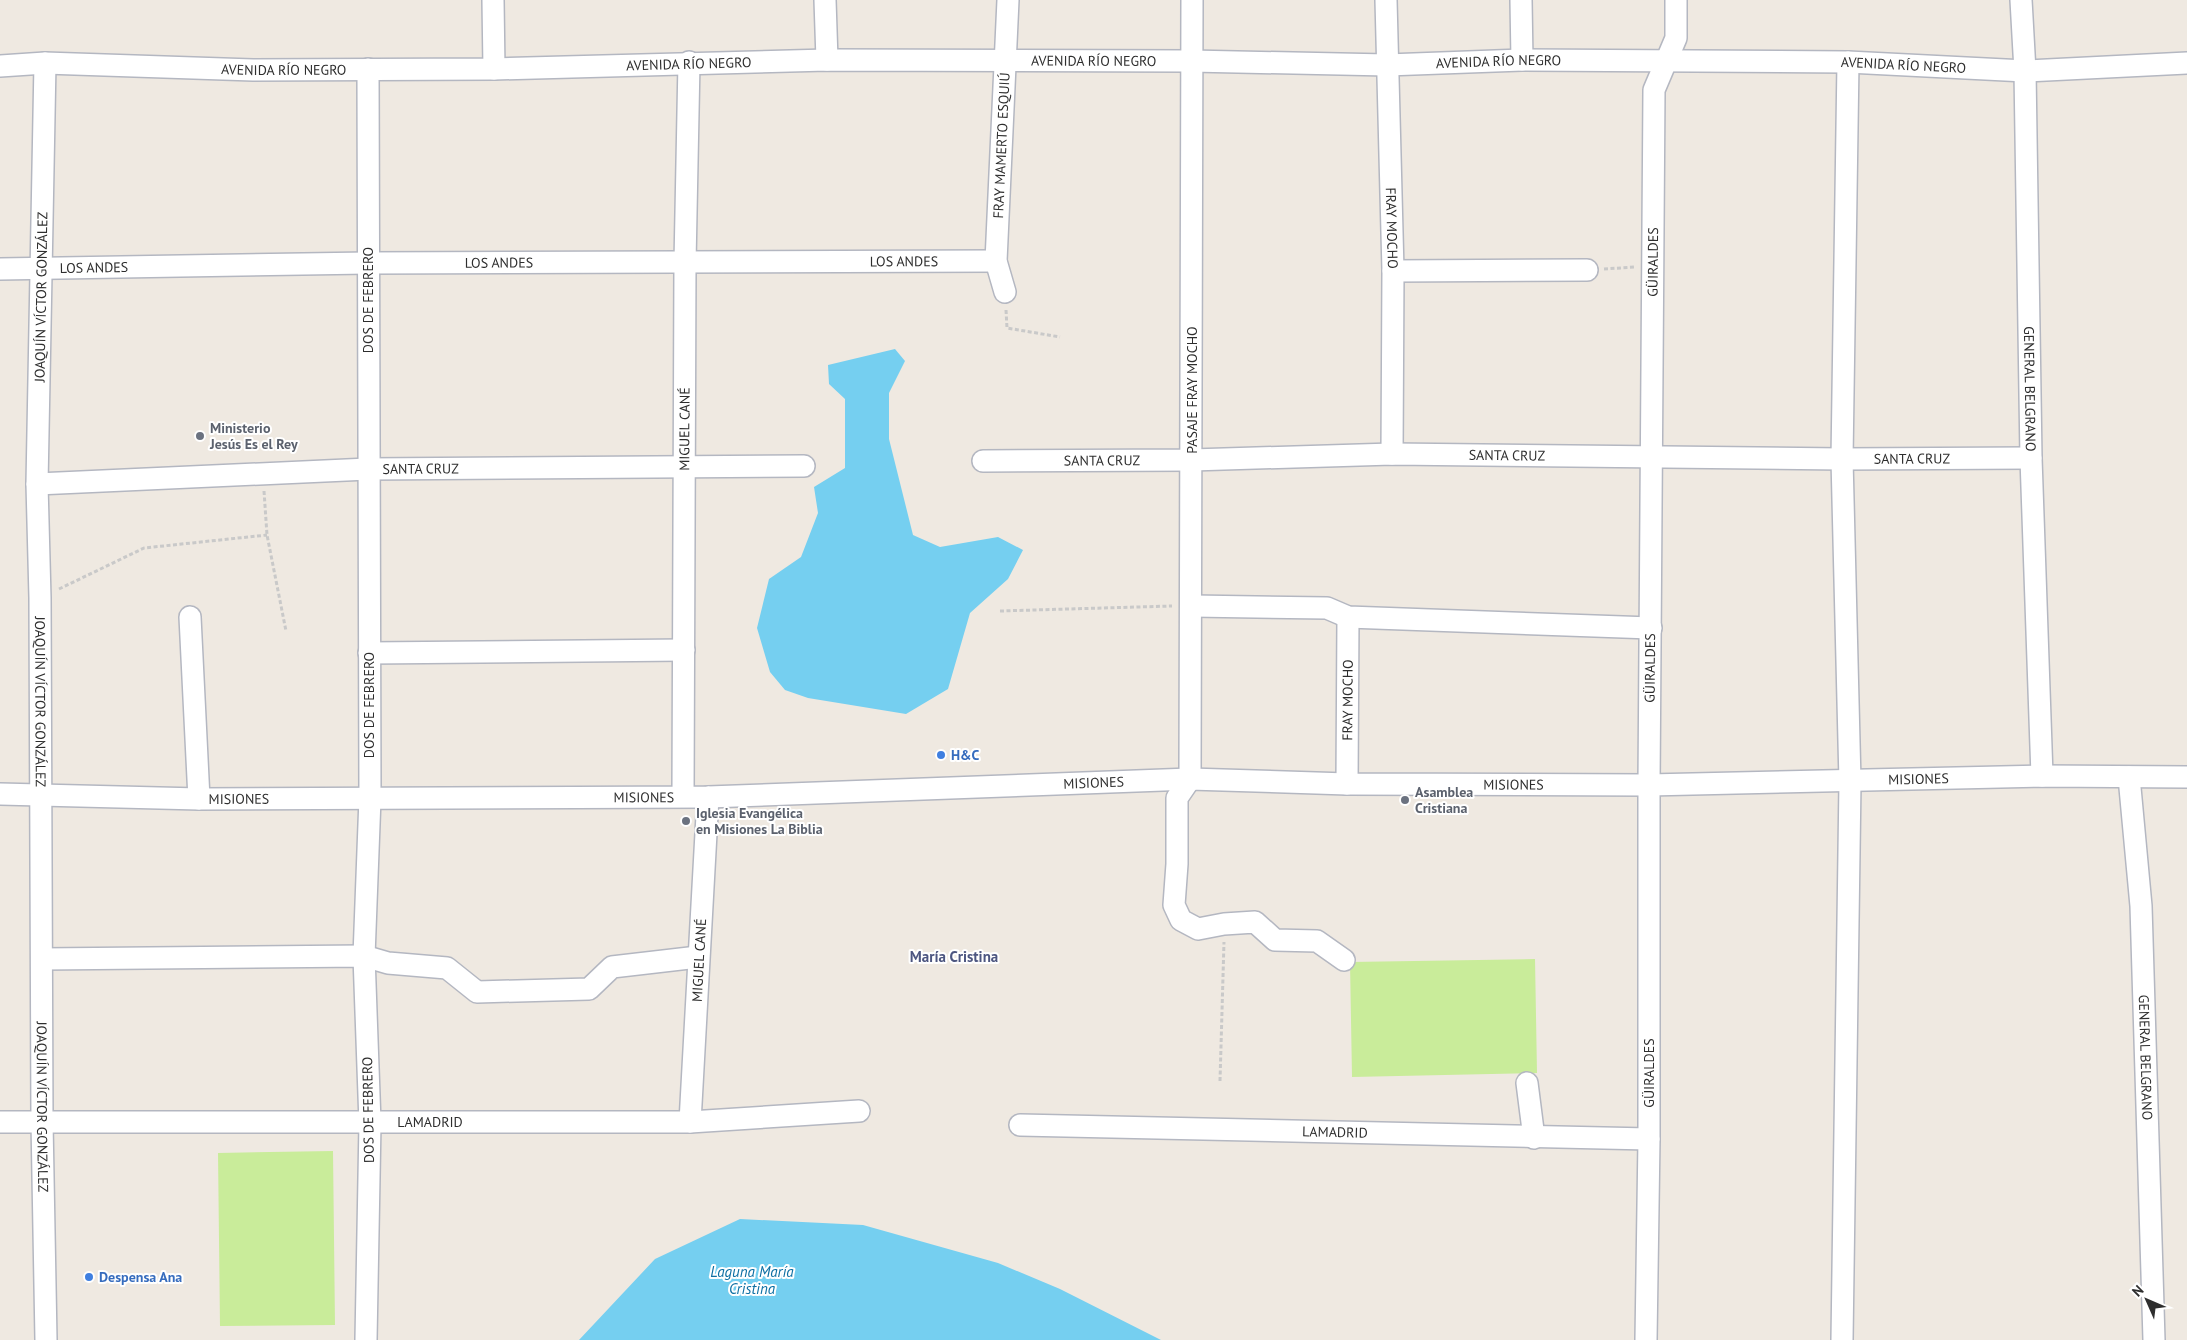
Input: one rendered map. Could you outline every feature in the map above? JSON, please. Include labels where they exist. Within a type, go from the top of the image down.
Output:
[{"type":"street","points":[[493,0],[494,69]]},
{"type":"street","points":[[826,0],[827,60]]},
{"type":"street","name":"FRAY MAMERTO ESQUIÚ","points":[[1005,292],[996,261],[1007,62],[1008,0]]},
{"type":"street","name":"PASAJE FRAY MOCHO","points":[[1190,779],[1192,606],[1192,0]]},
{"type":"street","name":"FRAY MOCHO","points":[[1386,0],[1393,271],[1392,454]]},
{"type":"street","points":[[1521,0],[1522,60]]},
{"type":"street","name":"GÜIRALDES","points":[[1646,1340],[1649,1140],[1649,785],[1654,90],[1676,38],[1676,0]]},
{"type":"street","name":"GENERAL BELGRANO","points":[[2021,0],[2025,71],[2031,458],[2042,776]]},
{"type":"street","name":"AVENIDA RÍO NEGRO","points":[[0,66],[45,64],[253,70],[494,69],[689,62],[827,60],[1007,62],[1191,61],[1387,65],[1522,60],[1848,62],[2025,71],[2187,62]]},
{"type":"street","name":"MIGUEL CANÉ","points":[[683,795],[686,467],[685,263],[689,62]]},
{"type":"street","points":[[1842,1340],[1850,782],[1842,459],[1848,62]]},
{"type":"street","name":"JOAQUÍN VÍCTOR GONZÁLEZ","points":[[45,64],[37,484],[40,598],[42,1122],[46,1340]]},
{"type":"street","name":"DOS DE FEBRERO","points":[[366,1340],[370,1123],[364,956],[370,798],[368,69]]},
{"type":"street","name":"LOS ANDES","points":[[0,269],[368,263],[996,261]]},
{"type":"street","points":[[1393,271],[1587,270]]},
{"type":"street","name":"SANTA CRUZ","points":[[983,461],[1192,460],[1392,454],[1651,458],[2031,458]]},
{"type":"street","name":"SANTA CRUZ","points":[[37,484],[368,469],[804,466]]},
{"type":"street","points":[[1192,606],[1327,608],[1348,618],[1650,628]]},
{"type":"street","points":[[190,618],[199,799]]},
{"type":"street","name":"FRAY MOCHO","points":[[1347,784],[1348,618]]},
{"type":"street","points":[[369,653],[684,650]]},
{"type":"street","name":"MISIONES","points":[[0,794],[40,793],[199,799],[683,795],[708,797],[1190,779],[1347,784],[1649,785],[1850,782],[2042,776],[2187,776]]},
{"type":"street","name":"GENERAL BELGRANO","points":[[2129,777],[2141,906],[2154,1340]]},
{"type":"street","points":[[1190,779],[1177,798],[1177,864],[1174,905],[1182,920],[1198,930],[1224,924],[1255,922],[1275,940],[1317,941],[1344,960]]},
{"type":"street","name":"MIGUEL CANÉ","points":[[690,1122],[708,797]]},
{"type":"street","points":[[42,959],[364,956],[388,963],[447,968],[477,992],[589,989],[612,967],[698,957]]},
{"type":"street","points":[[1527,1083],[1534,1138]]},
{"type":"street","name":"LAMADRID","points":[[0,1122],[690,1122],[859,1111]]},
{"type":"street","name":"LAMADRID","points":[[1020,1125],[1649,1140]]},
{"type":"path","points":[[1587,270],[1653,266]]},
{"type":"path","points":[[1005,292],[1007,328],[1060,337]]},
{"type":"path","points":[[263,474],[267,536],[286,631]]},
{"type":"path","points":[[40,598],[144,548],[267,536]]},
{"type":"path","points":[[1000,611],[1192,606]]},
{"type":"path","points":[[1220,1081],[1224,924]]},
{"type":"green space","points":[[1535,959],[1537,1073],[1352,1077],[1350,962]]},
{"type":"green space","points":[[333,1151],[335,1325],[220,1326],[218,1153]]},
{"type":"water","points":[[895,349],[905,361],[889,393],[889,439],[913,535],[940,547],[998,537],[1023,550],[1008,579],[970,613],[948,689],[906,714],[808,698],[785,690],[770,672],[757,628],[769,579],[801,557],[818,513],[814,487],[845,468],[845,399],[829,384],[828,365]]},
{"type":"water","name":"Laguna María Cristina","points":[[740,1219],[863,1225],[998,1263],[1060,1289],[1161,1340],[579,1340],[655,1259]]},
{"type":"place","name":"Ministerio Jesús Es el Rey","points":[[200,436]]},
{"type":"place","name":"H&C","points":[[941,755]]},
{"type":"place","name":"Asamblea Cristiana","points":[[1405,800]]},
{"type":"place","name":"Iglesia Evangélica en Misiones La Biblia","points":[[686,821]]},
{"type":"place","name":"Despensa Ana","points":[[89,1277]]},
{"type":"district","name":"María Cristina","points":[[954,956]]}]
